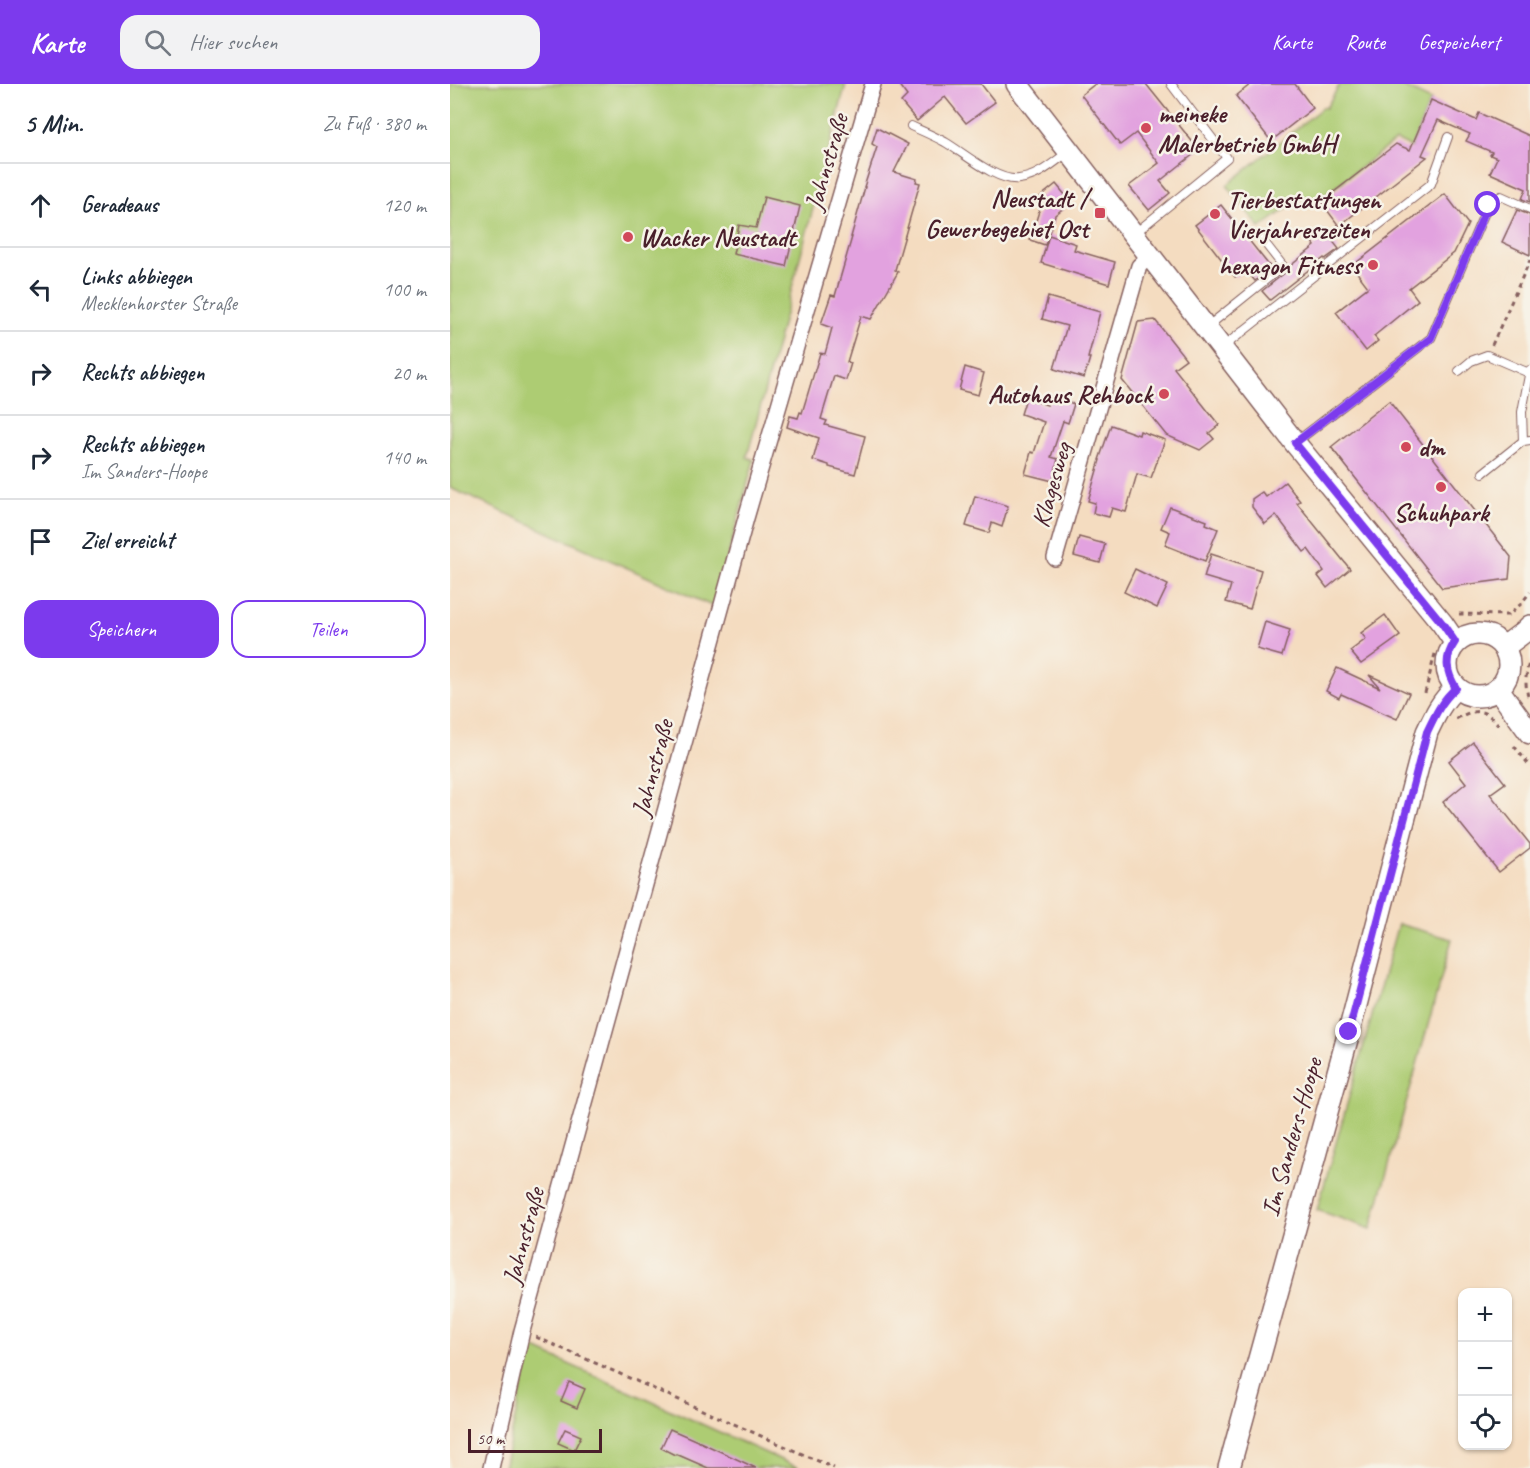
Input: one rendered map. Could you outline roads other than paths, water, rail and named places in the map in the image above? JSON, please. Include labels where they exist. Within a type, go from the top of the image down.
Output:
[{"type":"main road","points":[[1017,84],[1295,443],[1455,642]]},
{"type":"main road","points":[[1504,647],[1530,626]]},
{"type":"main road","points":[[1467,635],[1487,635],[1504,647],[1508,656],[1508,674],[1498,689],[1476,696],[1456,688],[1449,678],[1447,658],[1455,642],[1467,635]]},
{"type":"main road","name":"Im Sanders-Hoope","points":[[1229,1468],[1349,1032],[1427,732],[1439,707],[1447,695],[1456,688]]},
{"type":"main road","points":[[1498,689],[1530,733]]},
{"type":"street","name":"Jahnstraße","points":[[491,1468],[522,1330],[746,518],[873,84]]},
{"type":"street","name":"Klagesweg","points":[[1055,558],[1139,266],[1150,256]]},
{"type":"lane","points":[[1133,235],[1227,158],[1171,84]]},
{"type":"lane","points":[[911,126],[945,143],[997,175],[1011,180],[1033,176],[1069,151]]},
{"type":"lane","points":[[1222,348],[1431,184],[1448,137]]},
{"type":"lane","points":[[1295,443],[1431,338],[1488,205],[1501,196],[1530,209]]},
{"type":"lane","points":[[1206,328],[1283,266],[1261,238]]},
{"type":"lane","points":[[1459,371],[1471,361],[1487,355],[1530,372],[1522,412],[1527,440],[1483,473]]},
{"type":"place","name":"meineke Malerbetrieb GmbH","points":[[1146,128]]},
{"type":"place","name":"Neustadt / Gewerbegebiet Ost","points":[[1100,213]]},
{"type":"place","name":"Tierbestattungen Vierjahreszeiten","points":[[1215,214]]},
{"type":"place","name":"Wacker Neustadt","points":[[628,237]]},
{"type":"place","name":"hexagon Fitness","points":[[1373,265]]},
{"type":"place","name":"Autohaus Rehbock","points":[[1164,394]]},
{"type":"place","name":"dm","points":[[1406,447]]},
{"type":"place","name":"Schuhpark","points":[[1441,487]]}]
